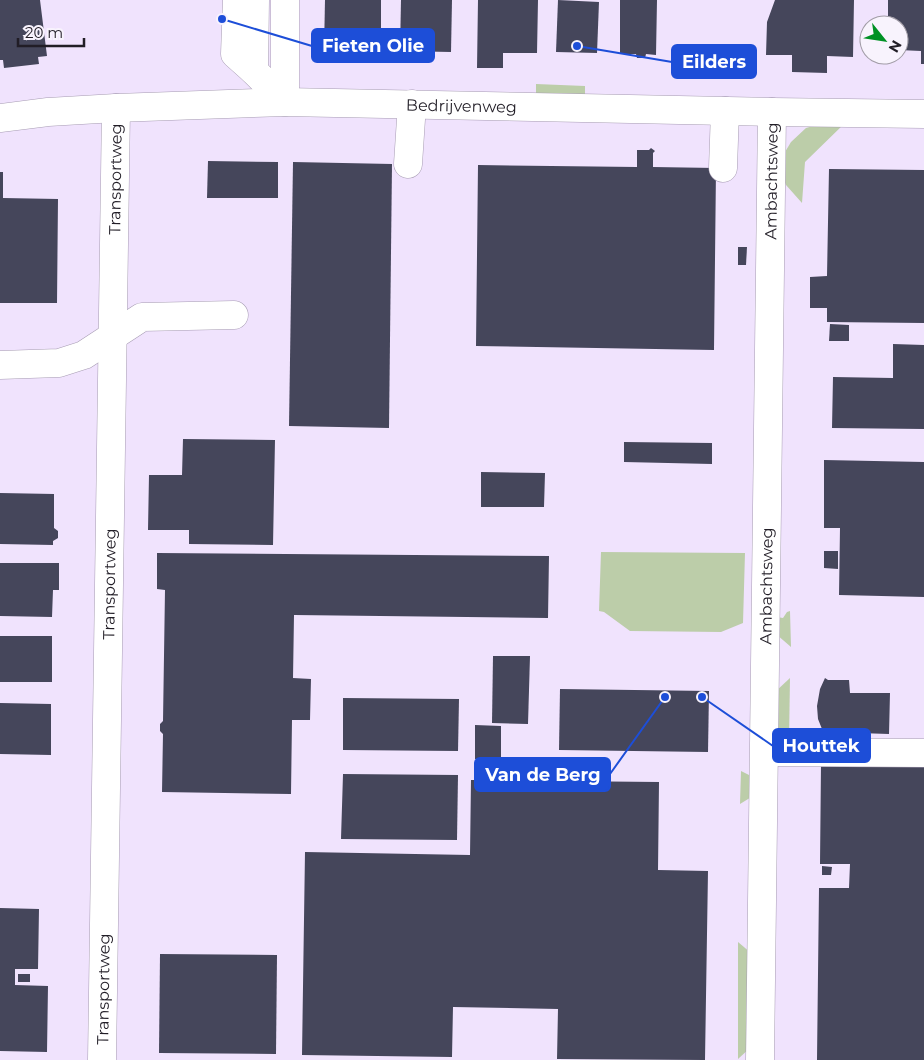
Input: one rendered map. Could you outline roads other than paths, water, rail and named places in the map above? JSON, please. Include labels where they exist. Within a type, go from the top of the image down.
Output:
[{"type":"street","points":[[237,0],[235,54],[285,102]]},
{"type":"street","points":[[254,71],[255,0]]},
{"type":"street","points":[[285,0],[285,102]]},
{"type":"street","name":"Bedrijvenweg","points":[[0,118],[48,112],[116,108],[285,102],[924,114]]},
{"type":"street","points":[[408,164],[412,104]]},
{"type":"street","name":"Transportweg","points":[[102,1060],[116,108]]},
{"type":"street","points":[[723,168],[725,111]]},
{"type":"street","name":"Ambachtsweg","points":[[760,1060],[772,112]]},
{"type":"street","points":[[0,365],[58,363],[84,356],[142,317],[234,315]]},
{"type":"street","points":[[765,752],[924,753]]},
{"type":"place","name":"Fieten Olie","points":[[222,19]]},
{"type":"place","name":"Eilders","points":[[577,46]]},
{"type":"place","name":"Van de Berg","points":[[665,697]]},
{"type":"place","name":"Houttek","points":[[702,697]]}]
